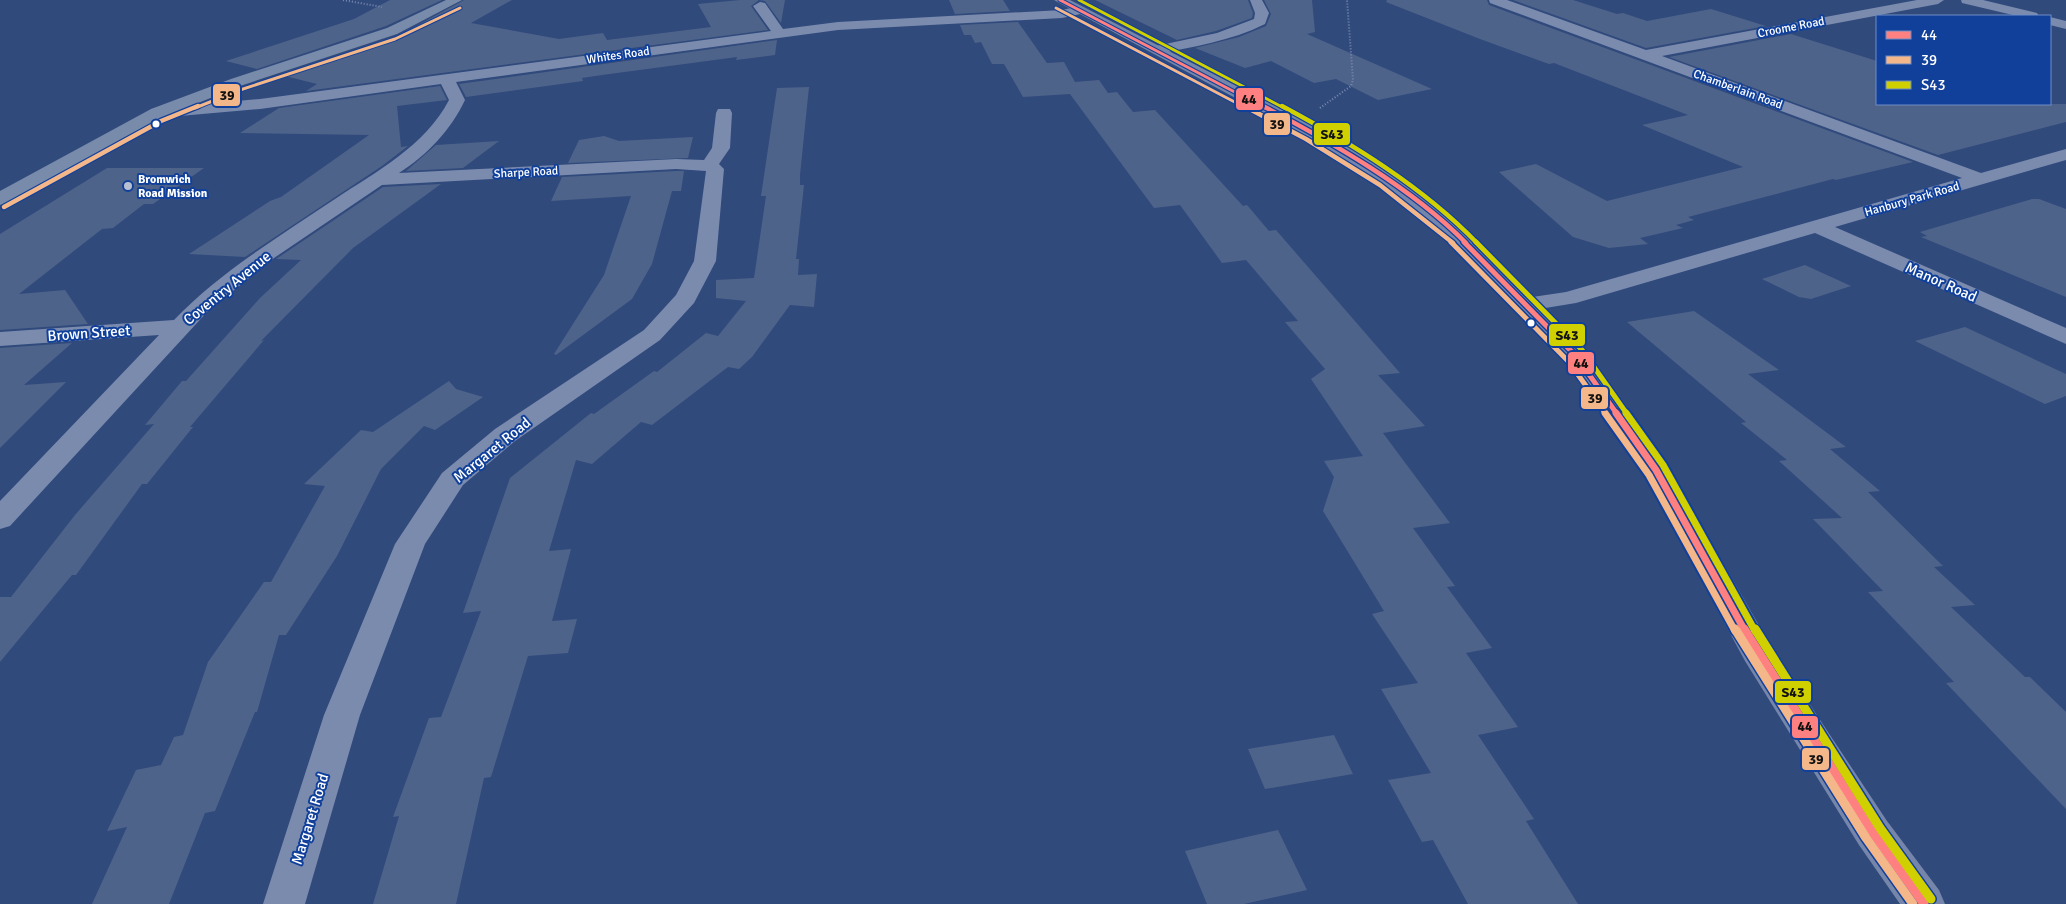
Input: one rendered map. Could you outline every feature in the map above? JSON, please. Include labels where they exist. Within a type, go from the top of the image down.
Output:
[{"type":"main road","points":[[0,199],[99,142],[157,113],[237,82],[392,31],[456,0]]},
{"type":"main road","points":[[1070,5],[1286,118],[1385,178],[1453,230],[1527,304],[1576,356],[1656,470],[1757,652],[1873,832],[1924,904]]},
{"type":"street","points":[[1156,50],[1234,34],[1250,27],[1260,21],[1262,13],[1256,0]]},
{"type":"street","name":"Chamberlain Road","points":[[1495,0],[1982,179]]},
{"type":"street","name":"Croome Road","points":[[1645,54],[1938,0]]},
{"type":"street","points":[[1967,0],[2028,15]]},
{"type":"street","name":"Whites Road","points":[[157,113],[260,104],[838,26],[1062,14],[1070,5]]},
{"type":"street","points":[[760,6],[779,33]]},
{"type":"street","points":[[2051,21],[2066,25]]},
{"type":"street","name":"Coventry Avenue","points":[[0,518],[200,306],[267,254],[414,155],[449,116],[457,100],[446,79]]},
{"type":"street","points":[[710,166],[721,148],[724,113]]},
{"type":"street","name":"Hanbury Park Road","points":[[1527,304],[1568,298],[2066,154]]},
{"type":"street","name":"Sharpe Road","points":[[376,180],[676,164],[710,166]]},
{"type":"street","name":"Margaret Road","points":[[284,904],[342,715],[410,544],[452,479],[505,435],[652,336],[686,298],[705,261],[715,169],[710,166]]},
{"type":"street","name":"Manor Road","points":[[1816,226],[2066,337]]},
{"type":"street","name":"Brown Street","points":[[0,339],[179,327]]},
{"type":"path","points":[[1286,118],[1310,115],[1351,86],[1353,80],[1347,0]]},
{"type":"building","points":[[390,0],[442,0],[386,26],[257,69],[226,61],[354,19]]},
{"type":"building","points":[[464,0],[512,0],[471,23],[559,39],[603,33],[607,40],[711,27],[698,4],[740,0],[759,0],[751,6],[768,30],[306,91],[317,84],[281,75],[398,36]]},
{"type":"building","points":[[759,0],[785,0],[781,23],[765,1]]},
{"type":"building","points":[[949,0],[1003,0],[1010,11],[955,14]]},
{"type":"building","points":[[1095,0],[1248,0],[1253,13],[1252,18],[1216,31],[1177,40]]},
{"type":"building","points":[[1264,0],[1312,0],[1315,32],[1307,34],[1432,89],[1378,100],[1336,79],[1314,83],[1271,61],[1245,68],[1195,48],[1239,37],[1266,26],[1271,14]]},
{"type":"building","points":[[1387,0],[1487,0],[1489,5],[1913,162],[1836,180],[1833,179],[1688,217],[1694,220],[1676,225],[1683,228],[1640,238],[1648,244],[1609,248],[1573,237],[1499,172],[1536,164],[1607,201],[1743,167],[1642,125],[1688,115],[1554,63],[1549,64],[1480,39],[1386,2]]},
{"type":"building","points":[[1513,0],[1573,0],[1647,21],[1711,9],[1766,26],[1646,48]]},
{"type":"building","points":[[1018,22],[1047,63],[1064,62],[1075,82],[1099,80],[1108,93],[1117,92],[1133,112],[1155,110],[1243,206],[1247,205],[1269,231],[1276,230],[1400,373],[1378,375],[1425,426],[1383,433],[1450,523],[1413,528],[1455,586],[1447,587],[1492,648],[1466,653],[1518,727],[1478,735],[1534,819],[1526,821],[1578,904],[1468,904],[1433,840],[1422,842],[1388,780],[1431,773],[1381,689],[1418,683],[1372,614],[1384,611],[1323,511],[1334,477],[1324,461],[1363,456],[1311,379],[1325,369],[1285,322],[1298,321],[1246,260],[1222,263],[1180,205],[1154,208],[1070,94],[1023,97],[1004,64],[992,64],[981,42],[975,43],[971,35],[964,35],[960,25]]},
{"type":"building","points":[[1791,34],[1876,61],[1876,105],[2066,104],[2066,122],[1938,155],[1669,57]]},
{"type":"building","points":[[777,40],[775,55],[736,60],[737,57],[602,75],[582,78],[583,81],[466,97],[459,84]]},
{"type":"building","points":[[440,86],[447,100],[397,106],[401,147],[408,146],[382,166],[245,257],[189,254],[270,201],[281,197],[369,135],[240,133],[279,108]]},
{"type":"building","points":[[809,87],[800,175],[800,185],[804,185],[796,259],[799,259],[798,275],[817,274],[814,307],[790,305],[752,357],[739,369],[728,367],[652,425],[641,422],[592,464],[576,460],[549,551],[571,549],[552,621],[577,619],[568,653],[528,656],[491,777],[484,778],[456,904],[373,904],[399,816],[393,817],[429,718],[441,717],[481,611],[463,613],[510,478],[591,413],[594,414],[654,371],[657,372],[706,333],[718,336],[746,301],[716,298],[716,280],[754,278],[766,196],[761,196],[777,88]]},
{"type":"building","points":[[604,136],[619,141],[693,137],[688,158],[568,163],[579,140]]},
{"type":"building","points":[[499,141],[463,168],[406,171],[436,145]]},
{"type":"building","points":[[107,168],[204,168],[153,204],[144,204],[113,228],[102,229],[19,294],[65,290],[88,324],[0,330],[0,234]]},
{"type":"building","points":[[684,171],[681,191],[672,191],[652,264],[632,299],[556,355],[554,354],[604,275],[631,196],[551,201],[562,177]]},
{"type":"building","points":[[441,184],[353,248],[261,341],[264,340],[190,427],[193,427],[147,484],[142,484],[76,575],[72,575],[0,662],[0,597],[11,597],[75,515],[154,424],[145,425],[182,381],[186,381],[260,298],[301,260],[276,259],[383,187]]},
{"type":"building","points":[[2032,199],[2039,199],[2066,209],[2066,297],[1921,237],[1927,236],[1920,232]]},
{"type":"building","points":[[1805,265],[1851,286],[1811,299],[1799,297],[1762,279]]},
{"type":"building","points":[[1694,311],[1779,370],[1748,374],[1846,447],[1830,449],[1880,491],[1868,492],[1943,566],[1934,567],[1975,605],[1951,607],[2025,677],[2030,677],[2066,712],[2066,809],[1946,683],[1954,682],[1868,592],[1883,591],[1813,519],[1842,518],[1779,461],[1787,460],[1741,423],[1746,422],[1627,322]]},
{"type":"building","points":[[1965,327],[2066,374],[2066,396],[2045,404],[1915,341]]},
{"type":"building","points":[[72,343],[24,385],[66,382],[0,448],[0,348]]},
{"type":"building","points":[[449,381],[456,389],[483,397],[435,430],[424,426],[381,469],[337,556],[286,635],[279,635],[257,712],[255,712],[215,811],[205,813],[169,904],[92,904],[127,827],[107,831],[136,770],[161,765],[174,737],[183,735],[208,662],[264,582],[271,582],[325,486],[304,484],[361,430],[373,432]]},
{"type":"building","points":[[1334,735],[1353,774],[1265,789],[1248,749]]},
{"type":"building","points":[[1278,830],[1307,890],[1244,904],[1207,904],[1185,851]]},
{"type":"transit line","name":"44","points":[[1060,0],[1310,131],[1385,178],[1453,230],[1576,356],[1656,470],[1757,652],[1873,833],[1924,904]]},
{"type":"transit line","name":"S43","points":[[1079,0],[1314,123],[1390,171],[1459,224],[1582,350],[1663,465],[1765,648],[1880,828],[1931,899]]},
{"type":"transit line","name":"39","points":[[4,207],[161,121],[240,90],[395,39],[460,8]]},
{"type":"transit line","name":"39","points":[[1056,8],[1306,139],[1380,185],[1447,237],[1569,362],[1649,475],[1750,657],[1866,838],[1913,904]]},
{"type":"place","name":"Bromwich Road Mission","points":[[128,186]]}]
